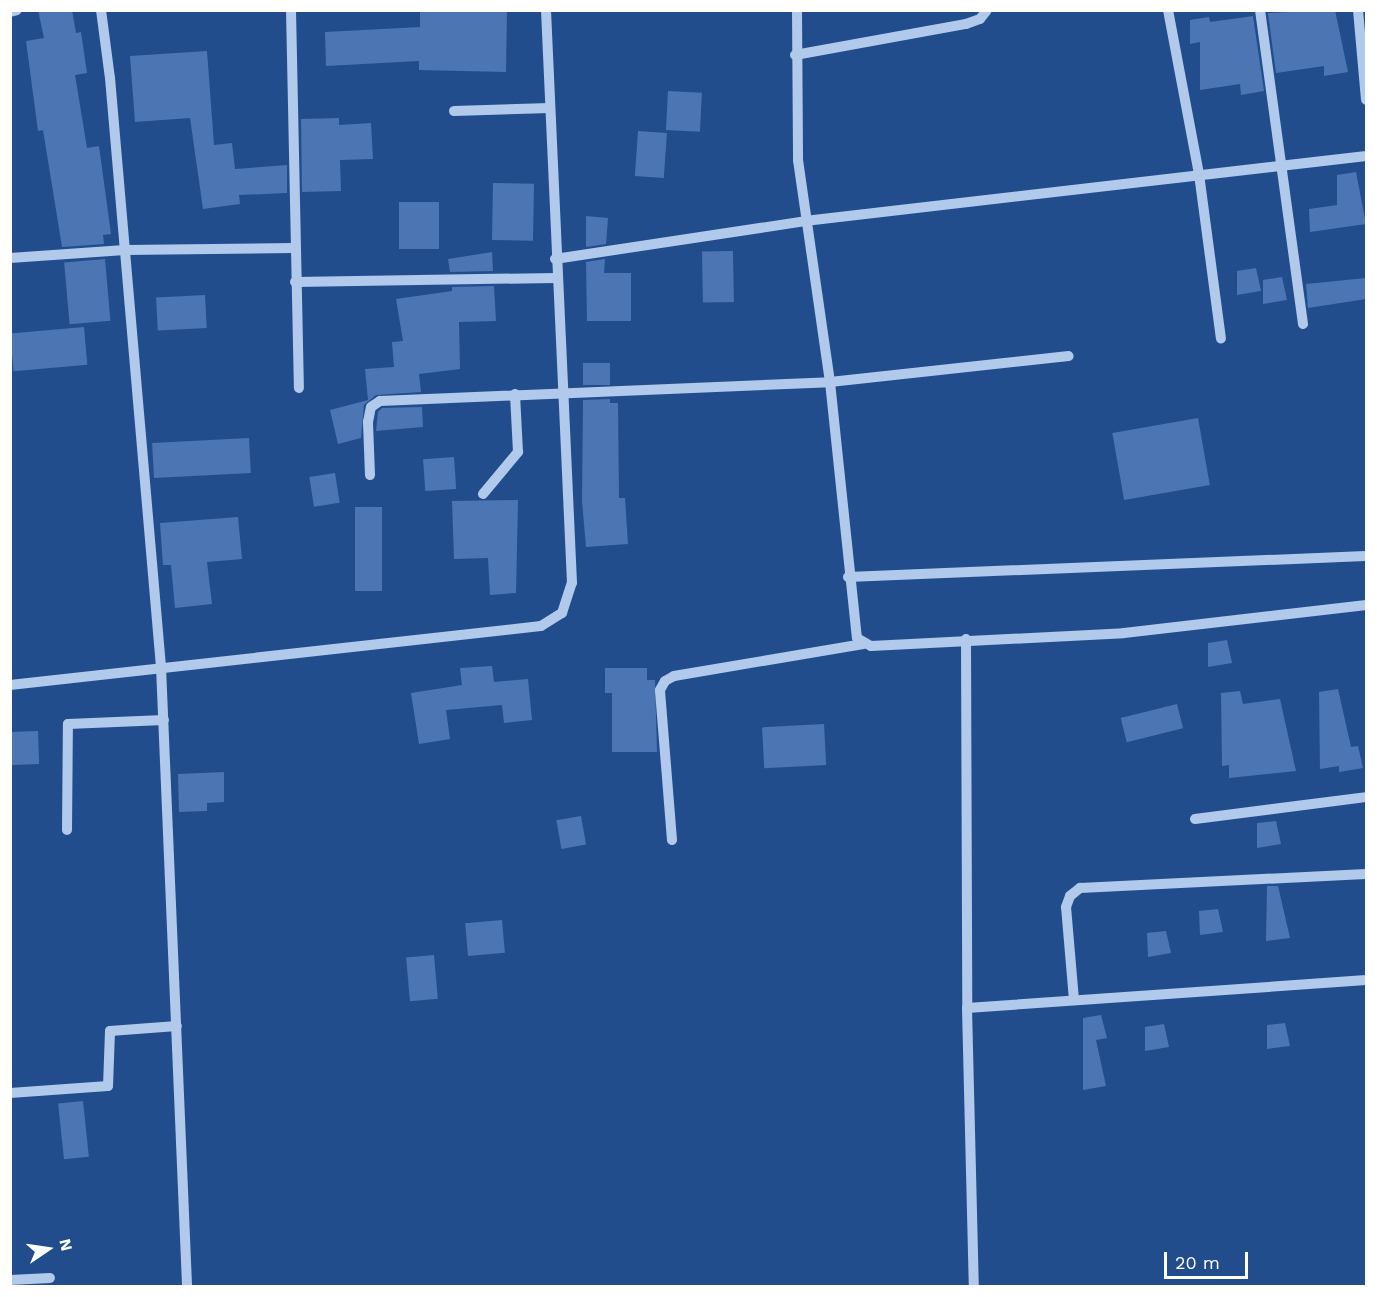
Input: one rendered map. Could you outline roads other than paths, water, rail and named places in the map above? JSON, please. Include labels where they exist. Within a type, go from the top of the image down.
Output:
[{"type":"street","points":[[10,12],[17,10]]},
{"type":"street","points":[[101,10],[125,250],[164,720],[187,1287]]},
{"type":"street","points":[[291,10],[294,248],[299,388]]},
{"type":"street","points":[[10,686],[160,667],[542,626],[553,621],[570,600],[572,583],[564,392],[555,260],[546,10]]},
{"type":"street","points":[[797,10],[795,56],[798,160],[830,382],[854,629],[863,644]]},
{"type":"street","points":[[795,56],[966,24],[980,19],[987,10]]},
{"type":"street","points":[[1175,10],[1168,11],[1199,174],[1221,339]]},
{"type":"street","points":[[1260,10],[1283,164],[1303,324]]},
{"type":"street","points":[[1358,10],[1366,100]]},
{"type":"street","points":[[454,111],[550,108]]},
{"type":"street","points":[[555,260],[805,221],[1366,156]]},
{"type":"street","points":[[10,258],[125,250],[294,248]]},
{"type":"street","points":[[295,282],[556,278]]},
{"type":"street","points":[[370,475],[368,422],[371,407],[381,400],[830,382],[1069,356]]},
{"type":"street","points":[[483,494],[518,452],[515,394]]},
{"type":"street","points":[[848,577],[1366,556]]},
{"type":"street","points":[[672,840],[660,690],[665,681],[674,676],[863,644],[1124,633],[1366,605]]},
{"type":"street","points":[[966,639],[968,1008],[974,1287]]},
{"type":"street","points":[[68,830],[69,724],[164,720]]},
{"type":"street","points":[[1194,819],[1366,797]]},
{"type":"street","points":[[1074,1000],[1066,907],[1070,896],[1080,888],[1366,874]]},
{"type":"street","points":[[968,1008],[1366,980]]},
{"type":"street","points":[[10,1093],[51,1092],[108,1086],[110,1030],[177,1026]]},
{"type":"street","points":[[10,1280],[50,1278]]}]
